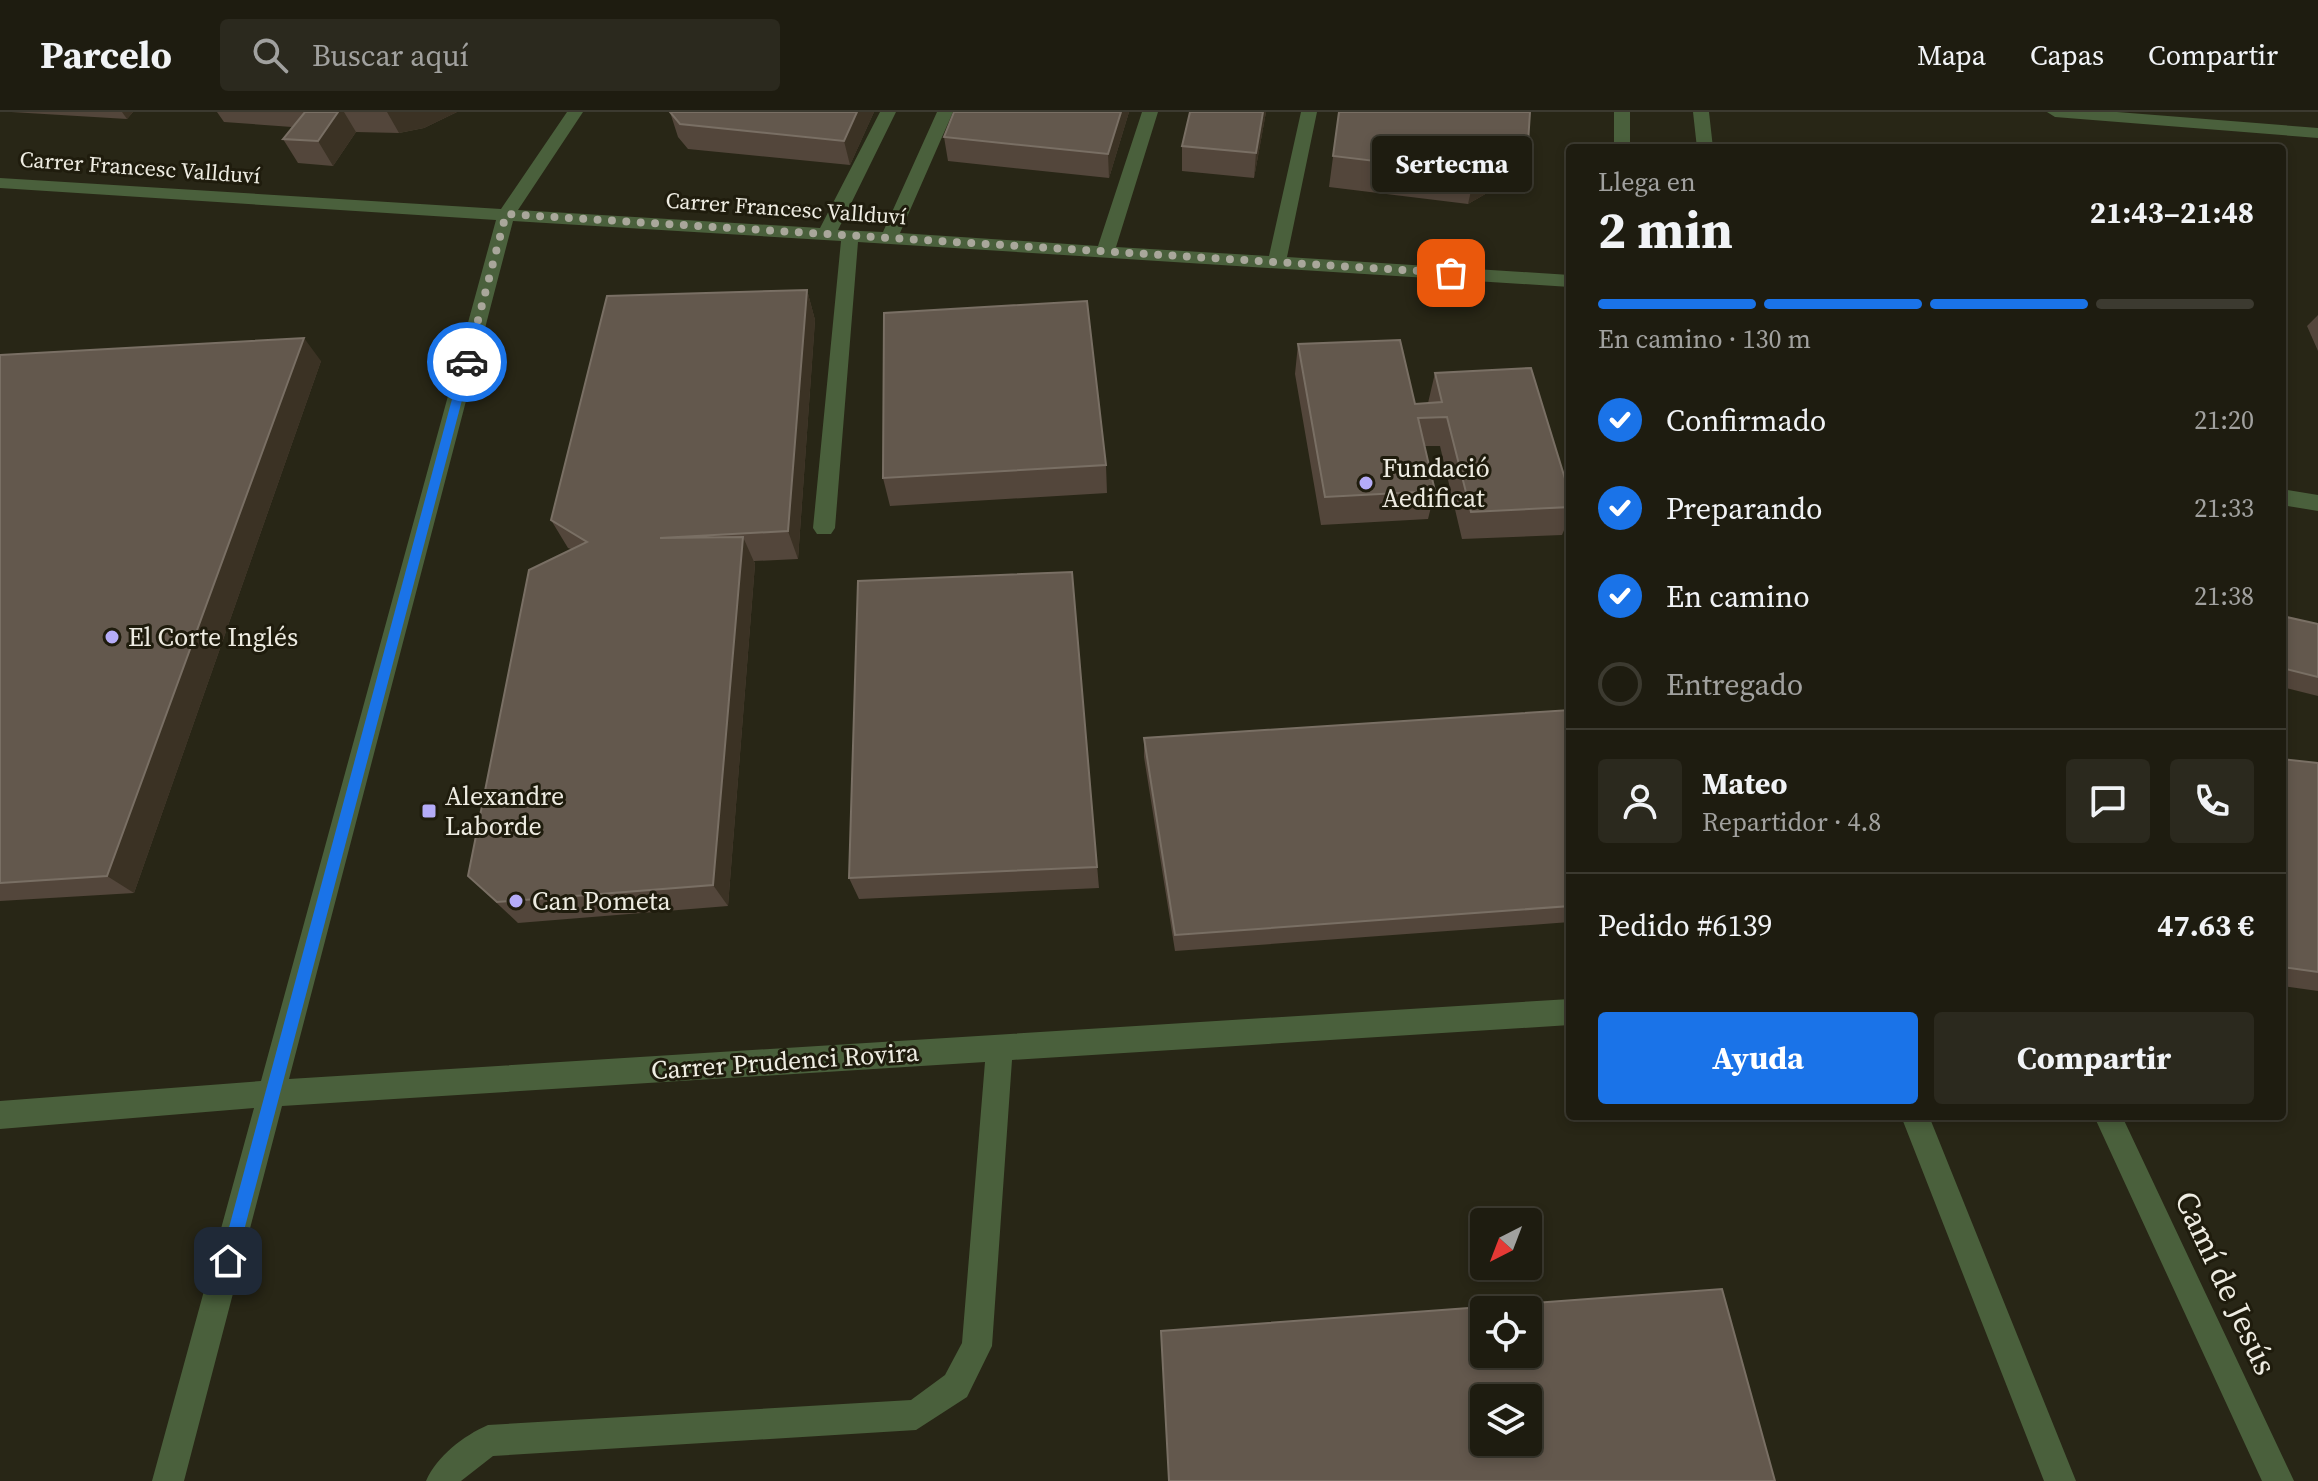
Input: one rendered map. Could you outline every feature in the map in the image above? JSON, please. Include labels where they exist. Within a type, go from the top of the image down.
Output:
[{"type":"street","points":[[168,1481],[274,1093],[506,214],[575,112]]},
{"type":"street","points":[[826,235],[888,112]]},
{"type":"street","points":[[889,238],[945,112]]},
{"type":"street","points":[[1105,252],[1150,112]]},
{"type":"street","points":[[1277,263],[1309,112]]},
{"type":"street","points":[[1622,112],[1622,144]]},
{"type":"street","points":[[1701,112],[1705,144]]},
{"type":"street","points":[[2055,112],[2318,133]]},
{"type":"street","name":"Carrer Francesc Vallduví","points":[[0,183],[1566,281]]},
{"type":"street","points":[[824,528],[850,236]]},
{"type":"street","points":[[2286,498],[2318,503]]},
{"type":"street","name":"Carrer Prudenci Rovira","points":[[0,1115],[274,1093],[1566,1012]]},
{"type":"street","points":[[442,1481],[446,1473],[488,1441],[916,1415],[956,1386],[977,1346],[999,1048]]},
{"type":"street","points":[[1917,1120],[2060,1481]]},
{"type":"street","name":"Camí de Jesús","points":[[2110,1120],[2278,1481]]},
{"type":"building","points":[[305,112],[338,112],[318,141],[283,139]]},
{"type":"building","points":[[670,112],[857,112],[844,141],[680,124]]},
{"type":"building","points":[[954,112],[1121,112],[1108,154],[944,137]]},
{"type":"building","points":[[1190,112],[1263,112],[1256,153],[1182,146]]},
{"type":"building","points":[[1339,112],[1530,112],[1528,143],[1475,173],[1333,156]]},
{"type":"building","points":[[807,290],[788,531],[660,538],[743,537],[713,885],[497,902],[468,876],[529,570],[587,542],[551,520],[607,296]]},
{"type":"building","points":[[1087,301],[1106,465],[883,478],[884,313]]},
{"type":"building","name":"El Corte Inglés","points":[[304,338],[107,876],[0,883],[0,355]]},
{"type":"building","name":"Fundació Aedificat","points":[[1400,340],[1415,404],[1442,402],[1435,373],[1531,368],[1566,482],[1566,507],[1471,512],[1447,417],[1418,418],[1435,491],[1325,497],[1298,344]]},
{"type":"building","points":[[1072,572],[1097,867],[849,878],[858,581]]},
{"type":"building","points":[[2286,617],[2318,624],[2318,677],[2286,669]]},
{"type":"building","points":[[1566,710],[1566,906],[1175,935],[1144,738]]},
{"type":"building","points":[[2286,759],[2318,763],[2318,972],[2286,968]]},
{"type":"building","points":[[1722,1289],[1775,1481],[1169,1481],[1161,1331],[1470,1308],[1470,1368],[1542,1368],[1542,1302]]},
{"type":"way so far","points":[[467,362],[506,214],[1451,273]]},
{"type":"place","name":"Sertecma","points":[[1451,273]]},
{"type":"place","name":"Fundació Aedificat","points":[[1366,483]]},
{"type":"place","name":"El Corte Inglés","points":[[112,637]]},
{"type":"place","name":"Alexandre Laborde","points":[[429,811]]},
{"type":"place","name":"Can Pometa","points":[[516,901]]},
{"type":"route","points":[[228,1261],[467,362]]}]
